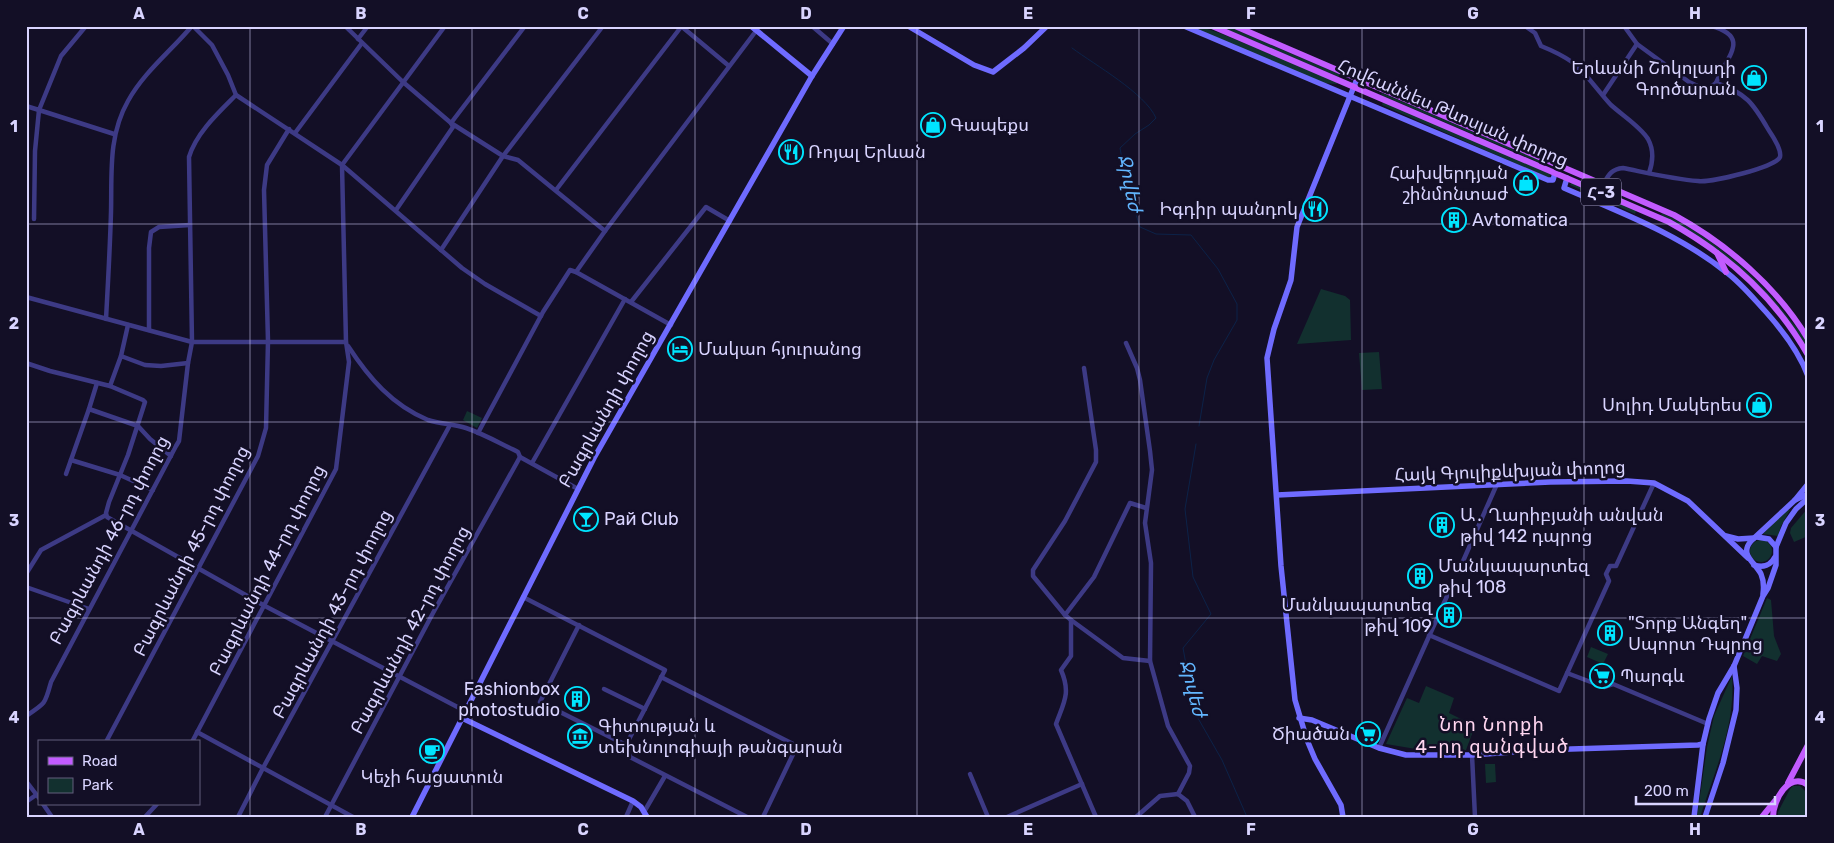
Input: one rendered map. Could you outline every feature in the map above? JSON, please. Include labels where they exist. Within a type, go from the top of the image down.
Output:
[{"type":"main road","name":"Հովհաննես Թևոսյան փողոց","points":[[1212,26],[1562,166],[1692,224],[1734,256],[1764,283],[1782,303],[1808,339]]},
{"type":"main road","name":"Հովհաննես Թևոսյան փողոց","points":[[1235,26],[1557,174],[1642,209],[1692,235],[1733,264],[1765,295],[1798,338],[1808,355]]},
{"type":"main road","points":[[1557,174],[1562,166]]},
{"type":"main road","points":[[1642,209],[1647,206],[1645,202]]},
{"type":"main road","points":[[1659,217],[1656,213],[1662,210]]},
{"type":"main road","points":[[1716,252],[1726,272]]},
{"type":"main road","points":[[1762,817],[1786,786],[1808,745]]},
{"type":"main road","points":[[1786,786],[1799,780],[1808,785]]},
{"type":"main road","points":[[1774,817],[1774,807],[1778,798]]},
{"type":"street","points":[[34,219],[35,151],[39,110],[61,56],[86,26]]},
{"type":"street","points":[[106,319],[111,210],[110,172],[114,134],[128,101],[140,84],[193,26],[212,45],[236,95],[342,164],[462,268],[485,284],[541,316]]},
{"type":"street","points":[[345,26],[403,82],[451,123],[503,156],[518,160],[605,231]]},
{"type":"street","points":[[358,39],[368,26]]},
{"type":"street","points":[[342,164],[445,26]]},
{"type":"street","points":[[396,210],[453,127],[451,123],[526,26]]},
{"type":"street","points":[[441,250],[503,156],[603,26]]},
{"type":"street","points":[[556,190],[681,26],[729,66]]},
{"type":"street","points":[[751,26],[812,76]]},
{"type":"street","points":[[812,26],[833,44]]},
{"type":"street","name":"Բագրևանդի փողոց","points":[[412,817],[578,489],[812,76],[844,26]]},
{"type":"street","points":[[908,26],[974,65],[993,72],[1048,26]]},
{"type":"street","points":[[1184,26],[1549,181],[1553,180],[1557,174]]},
{"type":"street","points":[[1525,26],[1534,33],[1541,46],[1572,62],[1611,104],[1648,139],[1652,152],[1649,173]]},
{"type":"street","points":[[1624,26],[1637,44],[1677,74],[1698,87],[1707,88],[1716,83],[1732,50],[1734,41],[1733,37],[1727,32],[1711,26]]},
{"type":"street","points":[[576,272],[756,31]]},
{"type":"street","points":[[295,133],[362,43]]},
{"type":"street","points":[[1603,95],[1637,44]]},
{"type":"street","points":[[1343,817],[1341,805],[1315,759],[1299,718],[1295,700],[1283,583],[1267,358],[1274,329],[1291,280],[1297,227],[1355,82]]},
{"type":"street","points":[[1604,184],[1613,170],[1617,168],[1700,182],[1751,171],[1779,160],[1780,154],[1777,144],[1752,103],[1746,97],[1716,83]]},
{"type":"street","points":[[192,342],[189,157],[191,150],[212,119],[236,95]]},
{"type":"street","points":[[26,106],[114,134]]},
{"type":"street","name":"Բագրևանդի 45-րդ փողոց","points":[[107,740],[258,456],[266,428],[268,341],[264,190],[267,165],[289,130]]},
{"type":"street","name":"Բագրևանդի 44-րդ փողոց","points":[[193,740],[336,470],[349,362],[346,342],[342,164]]},
{"type":"street","points":[[1567,178],[1564,188],[1647,223],[1677,239],[1726,272],[1747,291],[1773,321],[1794,348],[1808,376]]},
{"type":"street","points":[[631,302],[706,207],[730,221]]},
{"type":"street","points":[[149,330],[149,248],[151,232],[158,227],[190,224]]},
{"type":"street","points":[[478,433],[541,316],[570,270],[671,325]]},
{"type":"street","points":[[26,297],[192,342],[346,342],[370,378],[390,398],[429,420],[478,433],[518,452],[520,457],[578,489]]},
{"type":"street","points":[[532,463],[625,299]]},
{"type":"street","points":[[110,386],[121,356],[128,325]]},
{"type":"street","name":"Բագրևանդի 46-րդ փողոց","points":[[26,716],[43,705],[46,700],[51,682],[179,441],[192,342]]},
{"type":"street","points":[[1126,343],[1138,368],[1152,470],[1145,523],[1151,563],[1150,662],[1168,726],[1190,766],[1189,773],[1178,794]]},
{"type":"street","points":[[121,356],[145,365],[161,366],[188,363]]},
{"type":"street","points":[[26,363],[110,386],[145,402],[106,515],[41,550],[26,574]]},
{"type":"street","points":[[1084,368],[1096,450],[1096,462],[1065,521],[1033,570],[1033,576],[1071,620],[1123,658],[1150,662]]},
{"type":"street","points":[[66,474],[97,383]]},
{"type":"street","points":[[89,410],[138,426],[170,456]]},
{"type":"street","name":"Բագրևանդի 43-րդ փողոց","points":[[238,817],[450,425]]},
{"type":"street","name":"Բագրևանդի 42-րդ փողոց","points":[[324,817],[520,457]]},
{"type":"street","points":[[71,460],[120,476],[153,490]]},
{"type":"street","name":"Հայկ Գյուլիքևխյան փողոց","points":[[1277,495],[1497,484],[1627,481],[1654,483],[1688,501],[1748,558]]},
{"type":"street","points":[[1429,635],[1560,691],[1609,581],[1606,574],[1610,566],[1616,566],[1654,483]]},
{"type":"street","points":[[1460,568],[1497,484]]},
{"type":"street","points":[[1763,596],[1763,580],[1761,574],[1748,558],[1746,553],[1747,547],[1795,500],[1808,484]]},
{"type":"street","points":[[1795,500],[1808,494]]},
{"type":"street","points":[[1694,817],[1703,744],[1718,693],[1734,666],[1768,588],[1776,565],[1776,547],[1786,523],[1796,509],[1808,498]]},
{"type":"street","points":[[1066,616],[1094,577],[1130,504],[1146,508]]},
{"type":"street","points":[[106,515],[265,606],[465,710]]},
{"type":"street","points":[[1726,536],[1738,539],[1769,539],[1776,547]]},
{"type":"street","points":[[1754,565],[1769,565],[1776,557]]},
{"type":"street","points":[[1379,748],[1452,585]]},
{"type":"street","points":[[26,587],[89,609]]},
{"type":"street","points":[[523,597],[665,670],[626,745]]},
{"type":"street","points":[[1071,620],[1072,656],[1060,670],[1066,682],[1066,698],[1056,724],[1096,817]]},
{"type":"street","points":[[579,625],[540,702],[626,745],[630,757],[747,817]]},
{"type":"street","points":[[1705,817],[1723,763],[1736,710],[1737,688],[1734,666]]},
{"type":"street","points":[[1567,673],[1604,687],[1613,684],[1708,724]]},
{"type":"street","points":[[661,678],[796,746],[763,817]]},
{"type":"street","points":[[604,689],[645,709]]},
{"type":"street","points":[[462,718],[633,801],[646,814],[665,776]]},
{"type":"street","points":[[1299,718],[1312,720],[1379,748],[1406,755],[1472,755],[1540,750],[1703,744]]},
{"type":"street","points":[[197,732],[352,817]]},
{"type":"street","points":[[1472,755],[1475,817]]},
{"type":"street","points":[[970,774],[988,817]]},
{"type":"street","points":[[26,781],[38,797],[26,802]]},
{"type":"street","points":[[1007,817],[1082,784]]},
{"type":"street","points":[[1136,817],[1160,796],[1178,794],[1187,801],[1195,817]]},
{"type":"street","points":[[626,817],[633,801]]},
{"type":"street","points":[[44,806],[52,817]]},
{"type":"street","points":[[145,817],[155,806]]},
{"type":"green space","points":[[1189,26],[1199,26],[1222,34],[1336,81],[1337,84],[1321,83]]},
{"type":"green space","points":[[1219,26],[1227,26],[1339,74],[1339,77]]},
{"type":"green space","points":[[1382,93],[1544,162],[1543,164],[1381,95]]},
{"type":"green space","points":[[1383,102],[1551,173],[1549,178],[1382,105]]},
{"type":"green space","points":[[1572,182],[1637,209],[1635,214],[1570,185]]},
{"type":"green space","points":[[1662,213],[1699,234],[1749,273],[1778,304],[1799,331],[1808,346],[1808,350],[1767,294],[1677,224],[1661,215]]},
{"type":"green space","points":[[1321,289],[1345,296],[1350,300],[1351,340],[1297,344]]},
{"type":"green space","points":[[1379,352],[1382,389],[1362,390],[1359,353]]},
{"type":"green space","points":[[467,411],[482,418],[477,428],[463,420]]},
{"type":"green space","points":[[1808,508],[1808,536],[1794,542],[1790,533],[1791,528]]},
{"type":"green space","points":[[1787,510],[1790,510],[1778,536],[1763,534]]},
{"type":"green space","points":[[1761,540],[1769,543],[1772,551],[1769,559],[1761,562],[1753,559],[1750,551],[1753,543]]},
{"type":"green space","points":[[1767,598],[1771,600],[1774,636],[1781,654],[1777,661],[1762,656],[1757,664],[1743,656]]},
{"type":"green space","points":[[1591,647],[1608,654],[1603,664],[1587,657]]},
{"type":"green space","points":[[1732,676],[1731,712],[1728,730],[1700,817],[1697,817],[1707,747],[1714,716]]},
{"type":"green space","points":[[1426,686],[1454,698],[1449,713],[1475,726],[1466,750],[1422,750],[1386,744],[1407,698],[1419,703]]},
{"type":"green space","points":[[1485,764],[1495,764],[1496,782],[1486,783]]},
{"type":"green space","points":[[1793,786],[1800,786],[1807,793],[1805,817],[1778,817],[1778,812]]},
{"type":"waterway","name":"Ջրվեժ","points":[[1072,48],[1131,89],[1156,118],[1120,148],[1127,186],[1140,227],[1156,234],[1191,235],[1218,269],[1237,304],[1237,320],[1214,360],[1207,378],[1199,426]]},
{"type":"waterway","name":"Ջրվեժ","points":[[1196,444],[1185,509],[1193,577],[1211,614],[1183,648],[1195,713],[1222,760],[1247,817]]},
{"type":"place","name":"Երևանի Շոկոլադի Գործարան","points":[[1754,78]]},
{"type":"place","name":"Գապեքս","points":[[933,125]]},
{"type":"place","name":"Ռոյալ Երևան","points":[[791,152]]},
{"type":"place","name":"Հախվերդյան շինմոնտաժ","points":[[1526,183]]},
{"type":"place","name":"Իգդիր պանդոկ","points":[[1315,209]]},
{"type":"place","name":"Avtomatica","points":[[1454,220]]},
{"type":"place","name":"Մակաո հյուրանոց","points":[[680,349]]},
{"type":"place","name":"Սոլիդ Մակերես","points":[[1759,405]]},
{"type":"place","name":"Рай Club","points":[[586,519]]},
{"type":"place","name":"Ա․ Ղարիբյանի անվան թիվ 142 դպրոց","points":[[1442,525]]},
{"type":"place","name":"Մանկապարտեզ թիվ 108","points":[[1420,576]]},
{"type":"place","name":"Մանկապարտեզ թիվ 109","points":[[1449,615]]},
{"type":"place","name":"\"Տորք Անգեղ\" Սպորտ Դպրոց","points":[[1610,633]]},
{"type":"place","name":"Պարգև","points":[[1602,676]]},
{"type":"place","name":"Fashionbox photostudio","points":[[577,699]]},
{"type":"place","name":"Ծիածան","points":[[1368,734]]},
{"type":"place","name":"Գիտության և տեխնոլոգիայի թանգարան","points":[[580,736]]},
{"type":"place","name":"Կեչի հացատուն","points":[[432,751]]},
{"type":"district","name":"Նոր Նորքի 4-րդ զանգված","points":[[1492,735]]}]
